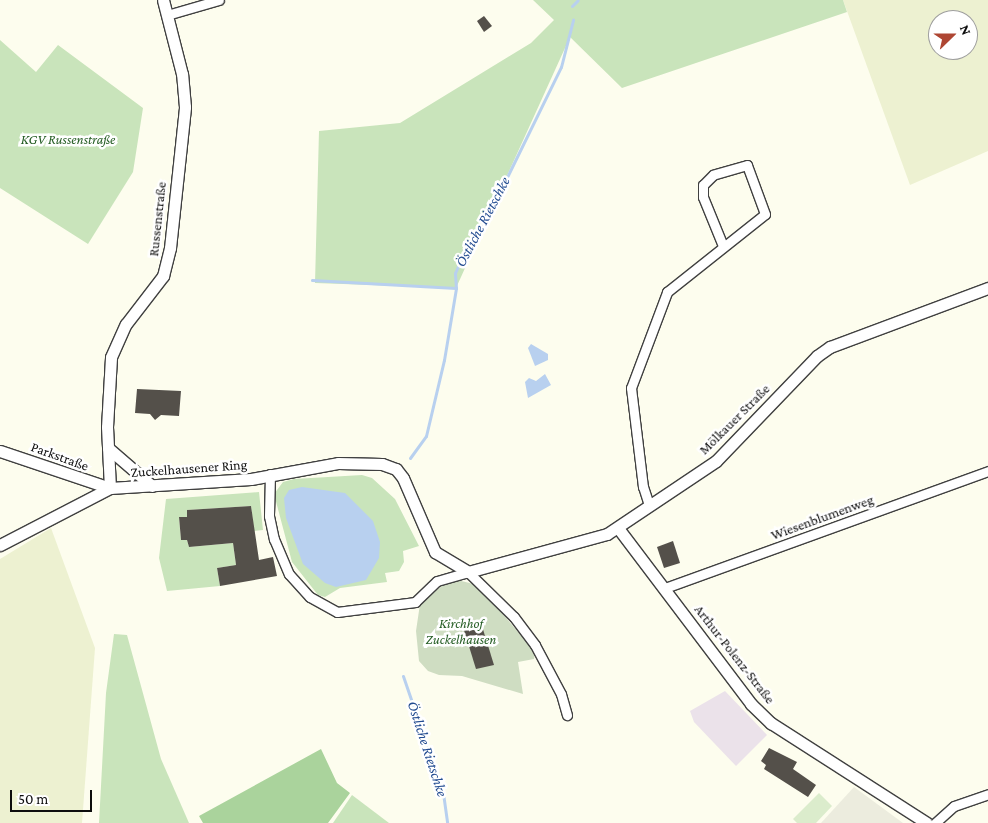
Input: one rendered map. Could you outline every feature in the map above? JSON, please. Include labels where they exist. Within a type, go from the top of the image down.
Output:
[{"type":"street","name":"Russenstraße","points":[[110,488],[108,448],[111,357],[126,324],[149,298],[169,259],[184,107],[182,74],[163,0]]},
{"type":"street","points":[[167,14],[219,0]]},
{"type":"street","points":[[649,505],[643,487],[631,388],[666,292],[765,214],[747,165],[713,174],[703,185],[703,197],[723,246]]},
{"type":"street","name":"Mölkauer Straße","points":[[468,572],[593,539],[618,528],[716,461],[817,356],[830,347],[988,288]]},
{"type":"street","points":[[108,448],[152,486]]},
{"type":"street","name":"Parkstraße","points":[[0,451],[110,488]]},
{"type":"street","name":"Zuckelhausener Ring","points":[[110,488],[251,479],[338,463],[366,462],[392,467],[403,478],[435,552],[468,572],[514,617],[535,645],[553,678],[567,715]]},
{"type":"street","name":"Wiesenblumenweg","points":[[665,588],[988,471]]},
{"type":"street","points":[[270,474],[269,516],[274,539],[289,574],[310,597],[337,612],[416,602],[437,581],[468,572]]},
{"type":"street","points":[[0,545],[110,488]]},
{"type":"street","name":"Arthur-Polenz-Straße","points":[[618,528],[738,687],[771,723],[927,823]]},
{"type":"street","points":[[935,823],[954,806],[988,794]]},
{"type":"shaded area","points":[[725,691],[767,735],[736,766],[694,722],[690,711]]},
{"type":"shaded area","points":[[854,787],[903,823],[821,823]]},
{"type":"green space","points":[[533,0],[843,0],[847,12],[622,88],[570,37],[456,288],[315,283],[319,131],[400,123],[531,43],[554,20]]},
{"type":"green space","points":[[843,0],[988,0],[988,151],[910,185]]},
{"type":"green space","name":"KGV Russenstraße","points":[[0,40],[36,72],[58,45],[143,108],[133,172],[88,244],[0,188]]},
{"type":"green space","points":[[362,475],[372,478],[395,499],[419,546],[403,551],[404,562],[399,571],[385,573],[387,582],[340,588],[325,597],[318,595],[292,562],[274,494],[283,482],[294,479]]},
{"type":"green space","points":[[259,492],[263,530],[254,531],[251,506],[187,510],[187,517],[179,518],[181,540],[187,540],[189,547],[233,543],[236,565],[217,568],[220,586],[167,591],[159,558],[166,499]]},
{"type":"green space","points":[[51,528],[95,648],[82,823],[0,823],[0,559]]},
{"type":"green space","name":"Kirchhof Zuckelhausen","points":[[457,580],[478,585],[535,652],[534,659],[518,662],[523,694],[462,676],[439,675],[428,671],[419,661],[416,631],[420,604],[443,585]]},
{"type":"green space","points":[[114,634],[127,635],[161,759],[189,823],[99,823],[106,693]]},
{"type":"green space","points":[[321,749],[337,783],[350,793],[328,823],[203,823],[199,816]]},
{"type":"green space","points":[[819,793],[832,806],[816,823],[797,823],[793,819]]},
{"type":"green space","points":[[352,795],[389,823],[333,823]]},
{"type":"water","points":[[531,344],[548,354],[548,360],[535,366],[528,348]]},
{"type":"water","points":[[545,374],[551,385],[528,398],[525,382],[529,378],[536,381]]},
{"type":"water","points":[[302,487],[345,493],[373,521],[380,542],[379,558],[366,580],[336,587],[325,583],[303,564],[286,518],[284,498],[289,490]]},
{"type":"building","points":[[484,16],[492,26],[484,32],[477,21]]},
{"type":"building","points":[[137,389],[181,391],[179,416],[161,415],[155,420],[150,414],[135,413]]},
{"type":"building","points":[[251,506],[259,560],[273,557],[277,576],[220,586],[217,568],[236,565],[233,543],[189,547],[187,540],[181,540],[179,517],[187,517],[187,510]]},
{"type":"building","points":[[673,541],[680,563],[664,568],[657,547]]},
{"type":"building","points":[[481,623],[494,665],[476,669],[463,627]]},
{"type":"building","points":[[769,748],[797,762],[793,769],[816,785],[808,797],[764,769],[766,765],[761,761]]},
{"type":"waterway","name":"Östliche Rietschke","points":[[572,6],[578,0]]},
{"type":"waterway","name":"Östliche Rietschke","points":[[410,458],[426,436],[444,360],[456,288],[455,273],[471,237],[483,226],[561,67],[573,20]]},
{"type":"waterway","points":[[312,280],[456,288]]},
{"type":"waterway","name":"Östliche Rietschke","points":[[403,676],[443,793],[447,823]]}]
